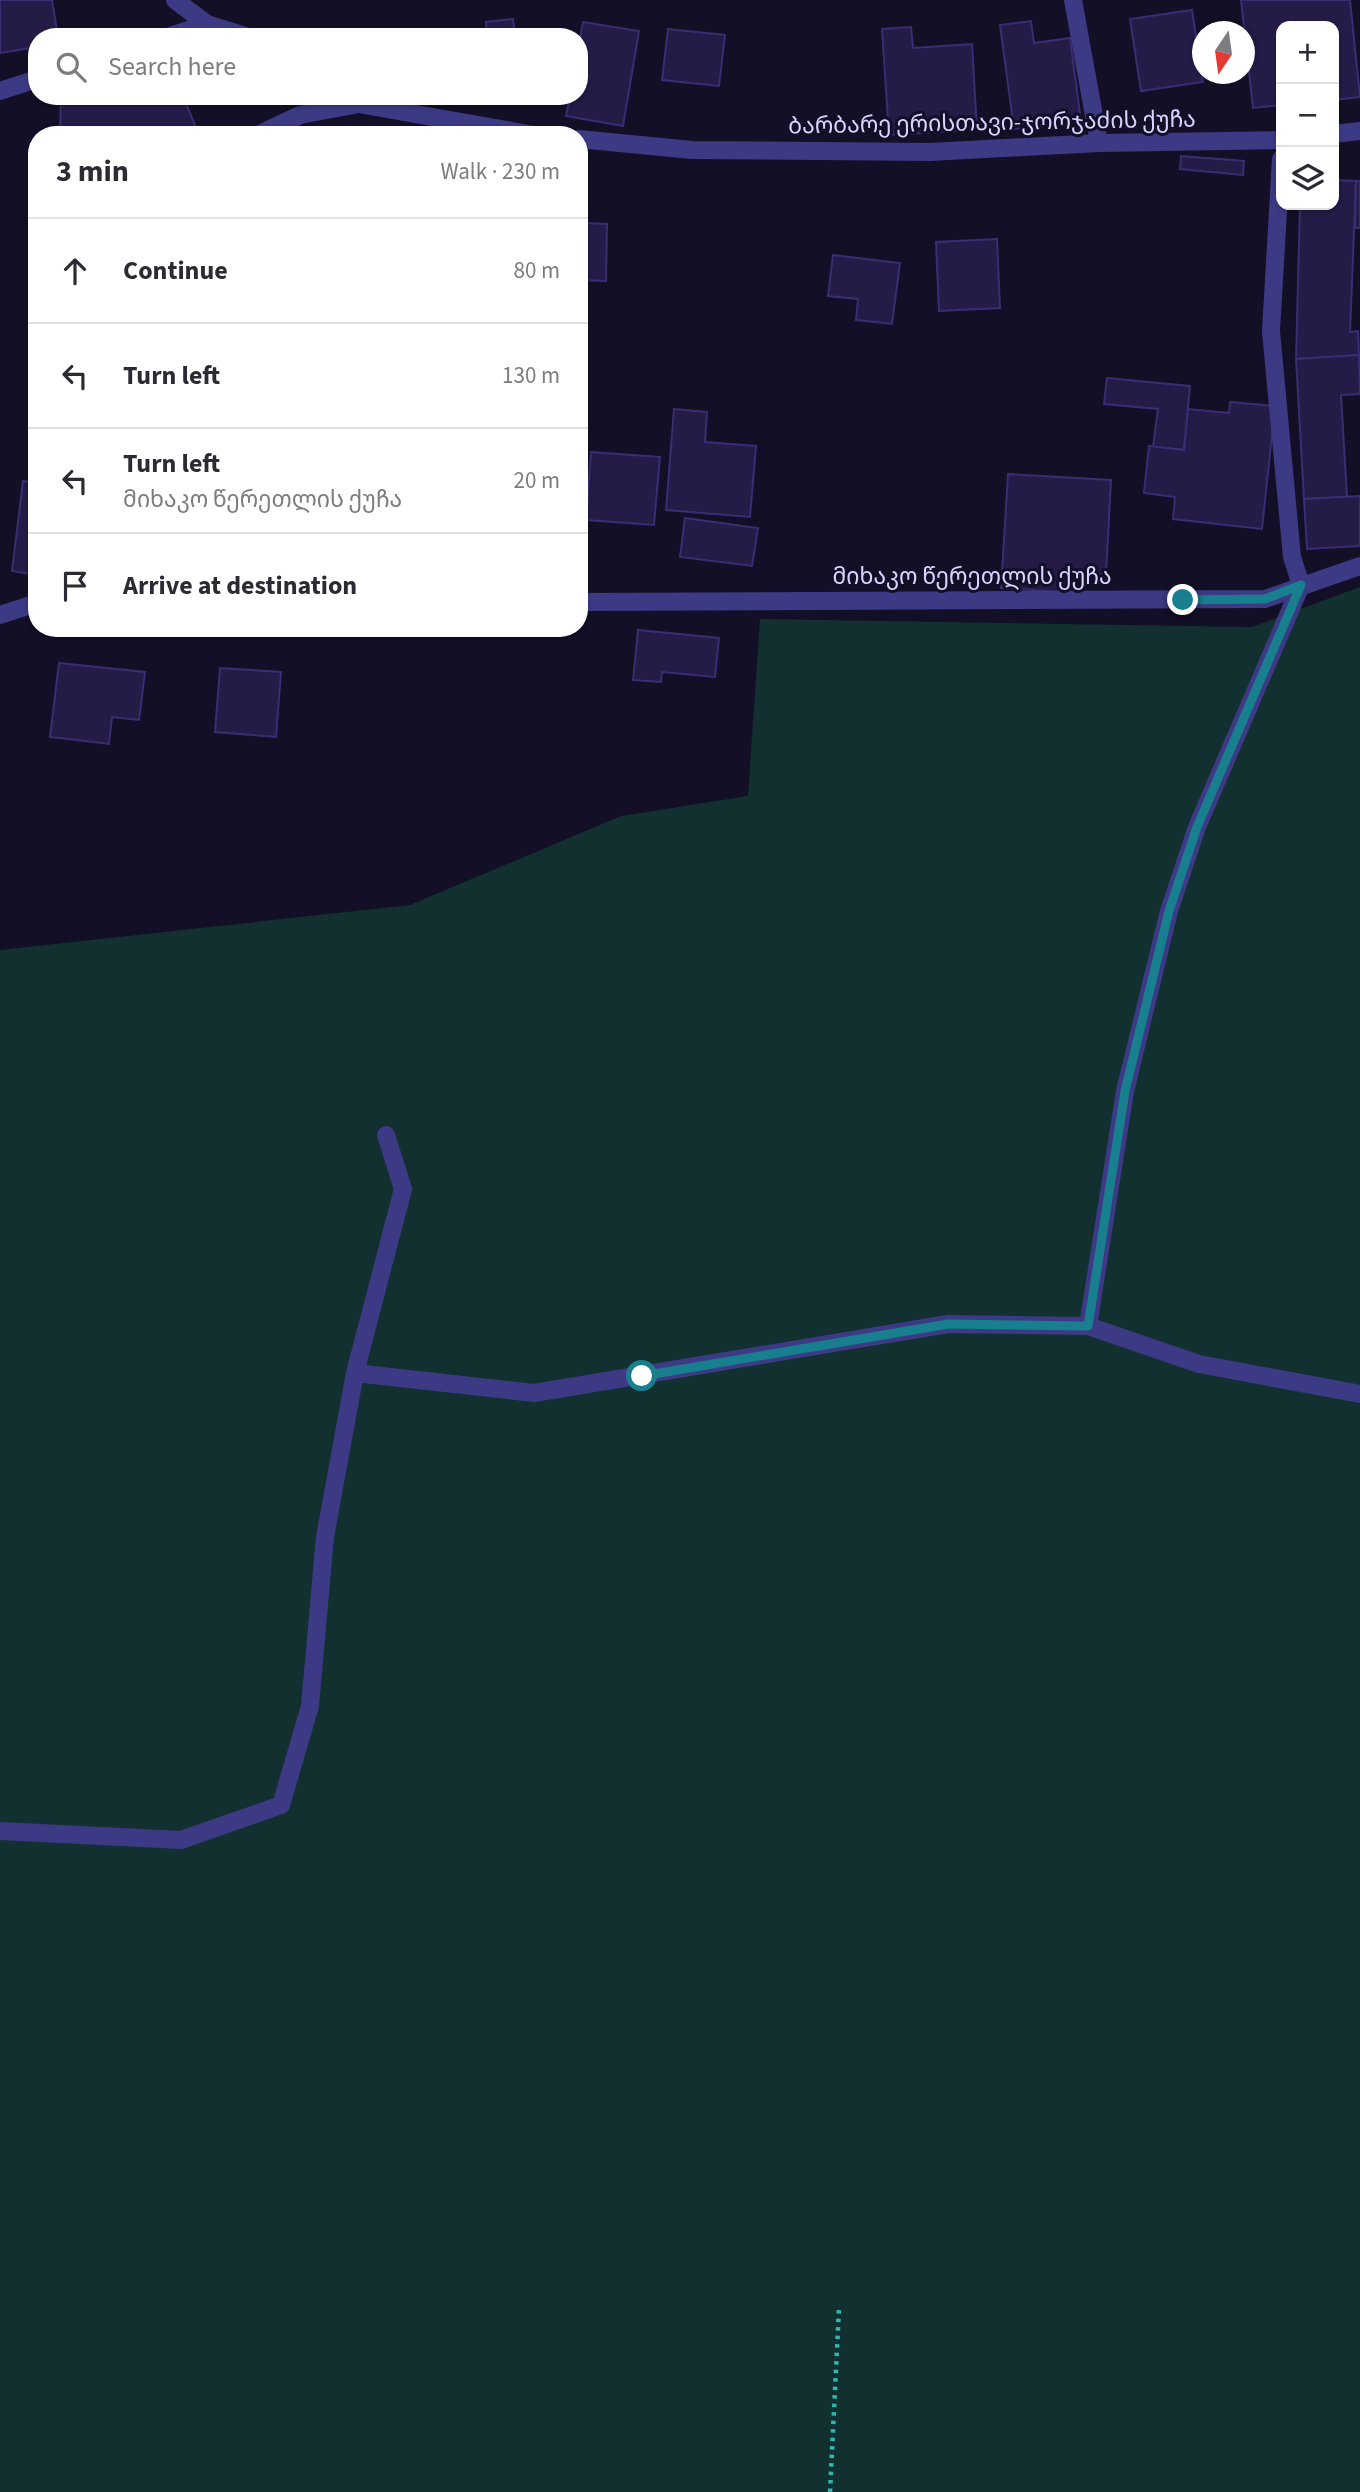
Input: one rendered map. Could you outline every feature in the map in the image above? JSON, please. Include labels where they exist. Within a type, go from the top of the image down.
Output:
[{"type":"street","points":[[175,0],[207,24],[220,28]]},
{"type":"street","points":[[1073,0],[1099,143]]},
{"type":"street","points":[[195,28],[207,24]]},
{"type":"street","points":[[0,91],[28,82]]},
{"type":"street","points":[[277,126],[300,115],[335,105]]},
{"type":"street","points":[[379,105],[487,126]]},
{"type":"street","points":[[1339,133],[1360,131]]},
{"type":"street","name":"ბარბარე ერისთავი-ჯორჯაძის ქუჩა","points":[[588,140],[692,150],[904,152],[1099,143],[1276,140]]},
{"type":"street","points":[[1088,1326],[1125,1091],[1169,911],[1197,827],[1301,585],[1292,557],[1271,331],[1278,210]]},
{"type":"street","name":"მიხაკო წერეთლის ქუჩა","points":[[588,601],[1265,599],[1360,566]]},
{"type":"street","points":[[0,615],[28,605]]},
{"type":"street","points":[[0,1831],[181,1840],[281,1805],[310,1706],[325,1537],[355,1373],[403,1189],[386,1135]]},
{"type":"street","points":[[355,1373],[534,1393],[948,1324],[1088,1326],[1199,1364],[1360,1394]]},
{"type":"path","points":[[830,2492],[839,2308]]},
{"type":"green space","points":[[1360,587],[1360,2492],[0,2492],[0,950],[410,905],[621,816],[748,796],[760,619],[1252,627]]},
{"type":"building","points":[[0,0],[52,0],[57,28],[28,28],[28,48],[0,53]]},
{"type":"building","points":[[1241,0],[1350,0],[1360,97],[1339,99],[1339,21],[1276,21],[1276,106],[1253,108],[1250,84],[1255,84],[1255,21],[1243,21]]},
{"type":"building","points":[[1192,10],[1192,84],[1141,91],[1130,19]]},
{"type":"building","points":[[513,19],[514,28],[486,28],[486,22]]},
{"type":"building","points":[[1031,21],[1034,43],[1070,38],[1081,121],[1014,129],[1000,25]]},
{"type":"building","points":[[583,22],[639,31],[623,126],[566,116],[568,105],[588,105],[588,28],[582,28]]},
{"type":"building","points":[[911,27],[913,48],[972,44],[977,130],[889,135],[882,29]]},
{"type":"building","points":[[668,29],[725,35],[719,86],[662,80]]},
{"type":"building","points":[[61,105],[187,105],[195,126],[60,126]]},
{"type":"building","points":[[1181,156],[1244,161],[1243,175],[1180,169]]},
{"type":"building","points":[[1339,180],[1356,181],[1350,332],[1358,331],[1359,355],[1296,359],[1300,210],[1339,210]]},
{"type":"building","points":[[1356,181],[1360,181],[1360,228],[1355,228]]},
{"type":"building","points":[[588,223],[607,224],[606,281],[588,280]]},
{"type":"building","points":[[997,239],[1000,308],[939,311],[936,242]]},
{"type":"building","points":[[833,255],[900,263],[892,324],[856,320],[858,299],[828,296]]},
{"type":"building","points":[[1359,355],[1360,394],[1341,395],[1347,497],[1304,499],[1296,359]]},
{"type":"building","points":[[1107,378],[1190,386],[1184,450],[1153,447],[1158,409],[1104,404]]},
{"type":"building","points":[[1230,402],[1275,406],[1262,529],[1173,519],[1175,497],[1144,493],[1149,446],[1184,450],[1188,409],[1229,413]]},
{"type":"building","points":[[674,409],[707,412],[705,442],[756,446],[750,517],[666,510]]},
{"type":"building","points":[[591,452],[660,457],[654,525],[588,520]]},
{"type":"building","points":[[1008,474],[1111,480],[1106,574],[1078,573],[1076,593],[1001,588]]},
{"type":"building","points":[[23,481],[28,482],[28,574],[12,571]]},
{"type":"building","points":[[1360,496],[1360,546],[1307,549],[1304,499]]},
{"type":"building","points":[[685,518],[758,528],[752,566],[680,557]]},
{"type":"building","points":[[638,630],[719,638],[715,677],[662,672],[661,682],[633,680]]},
{"type":"building","points":[[59,663],[145,672],[139,720],[112,717],[109,744],[50,737]]},
{"type":"building","points":[[220,668],[281,672],[276,737],[215,732]]},
{"type":"route","points":[[642,1376],[948,1324],[1088,1326],[1125,1091],[1169,911],[1197,827],[1301,585],[1265,599],[1183,600]]}]
